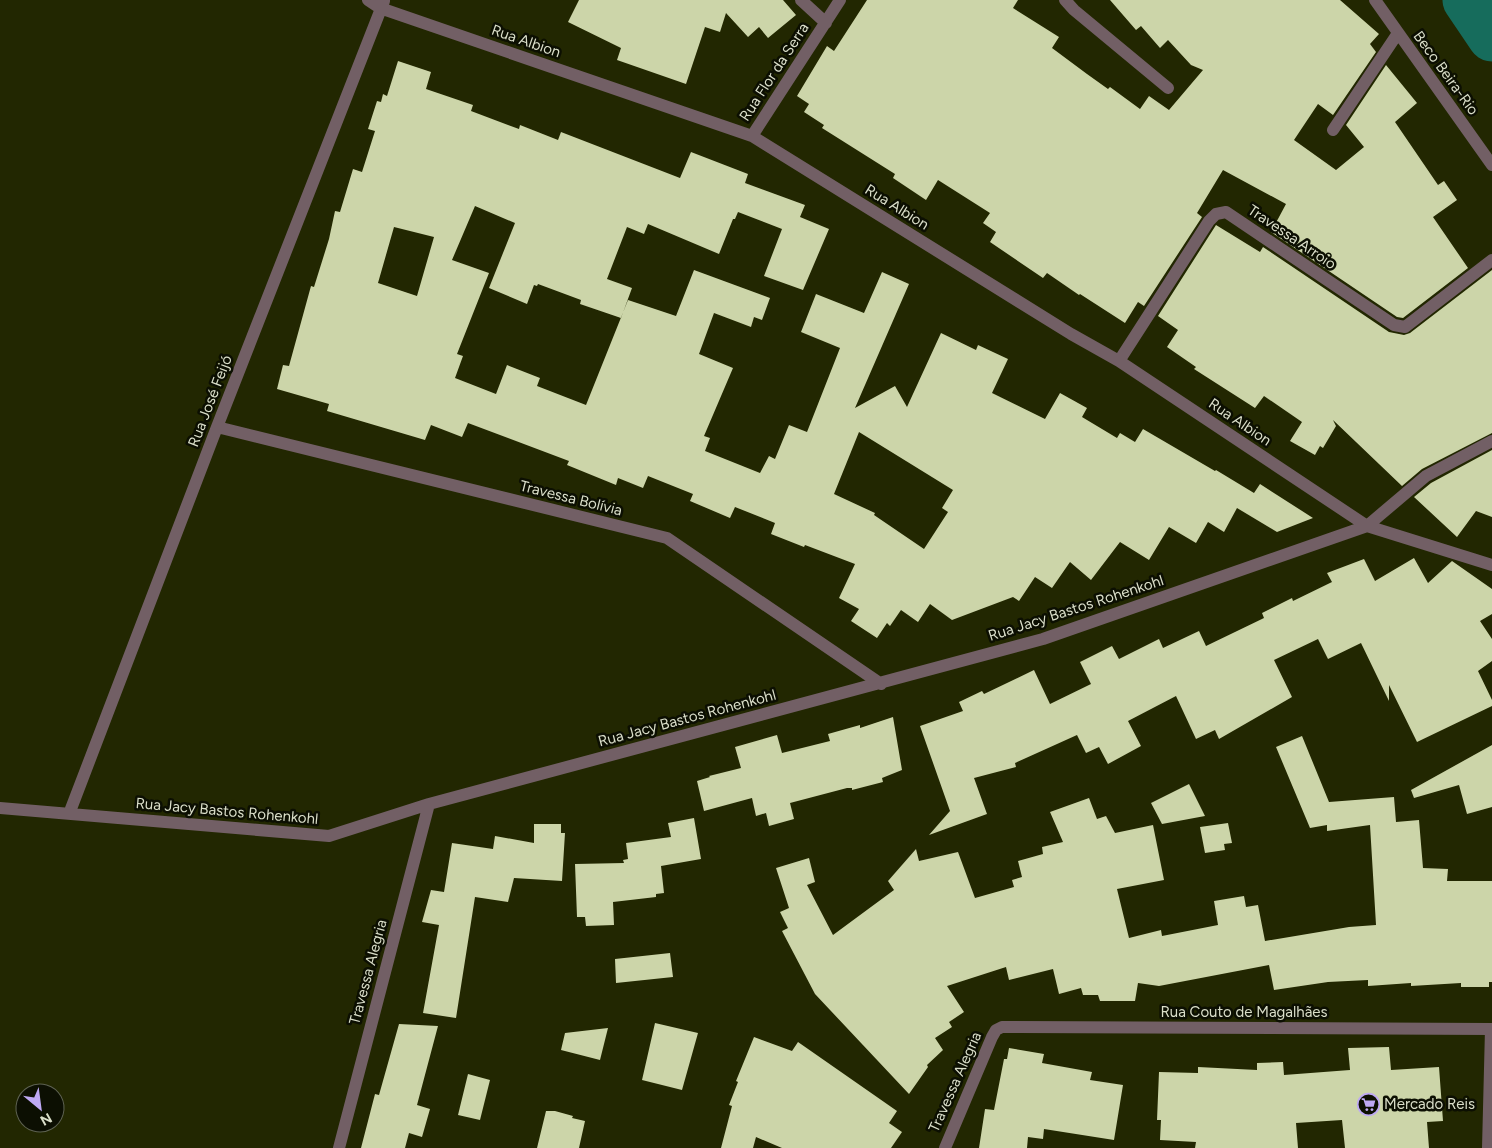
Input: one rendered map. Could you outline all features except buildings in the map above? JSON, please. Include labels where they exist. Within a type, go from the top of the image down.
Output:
[{"type":"street","name":"Rua Albion","points":[[368,0],[752,136],[1071,334],[1119,361],[1367,526],[1492,565]]},
{"type":"street","points":[[800,0],[826,23]]},
{"type":"street","name":"Rua Flor da Serra","points":[[752,136],[840,0]]},
{"type":"street","points":[[1064,0],[1168,88]]},
{"type":"street","name":"Beco Beira-Rio","points":[[1375,0],[1492,165]]},
{"type":"street","name":"Rua José Feijó","points":[[69,814],[382,4]]},
{"type":"street","points":[[1333,130],[1398,34]]},
{"type":"street","name":"Travessa Arroio","points":[[1119,361],[1209,220],[1216,214],[1226,212],[1394,325],[1405,327],[1492,260]]},
{"type":"street","name":"Travessa Bolívia","points":[[217,428],[667,538],[881,684]]},
{"type":"street","points":[[1367,526],[1426,476],[1492,441]]},
{"type":"street","name":"Rua Jacy Bastos Rohenkohl","points":[[0,808],[329,836],[429,804],[881,684],[1042,639],[1367,526]]},
{"type":"street","name":"Travessa Alegria","points":[[339,1148],[429,804]]},
{"type":"street","name":"Rua Couto de Magalhães","points":[[996,1030],[1002,1027],[1492,1029],[1488,1148]]},
{"type":"street","name":"Travessa Alegria","points":[[945,1148],[996,1030]]},
{"type":"waterway","points":[[1467,0],[1492,37]]},
{"type":"place","name":"Mercado Reis","points":[[1368,1104]]}]
